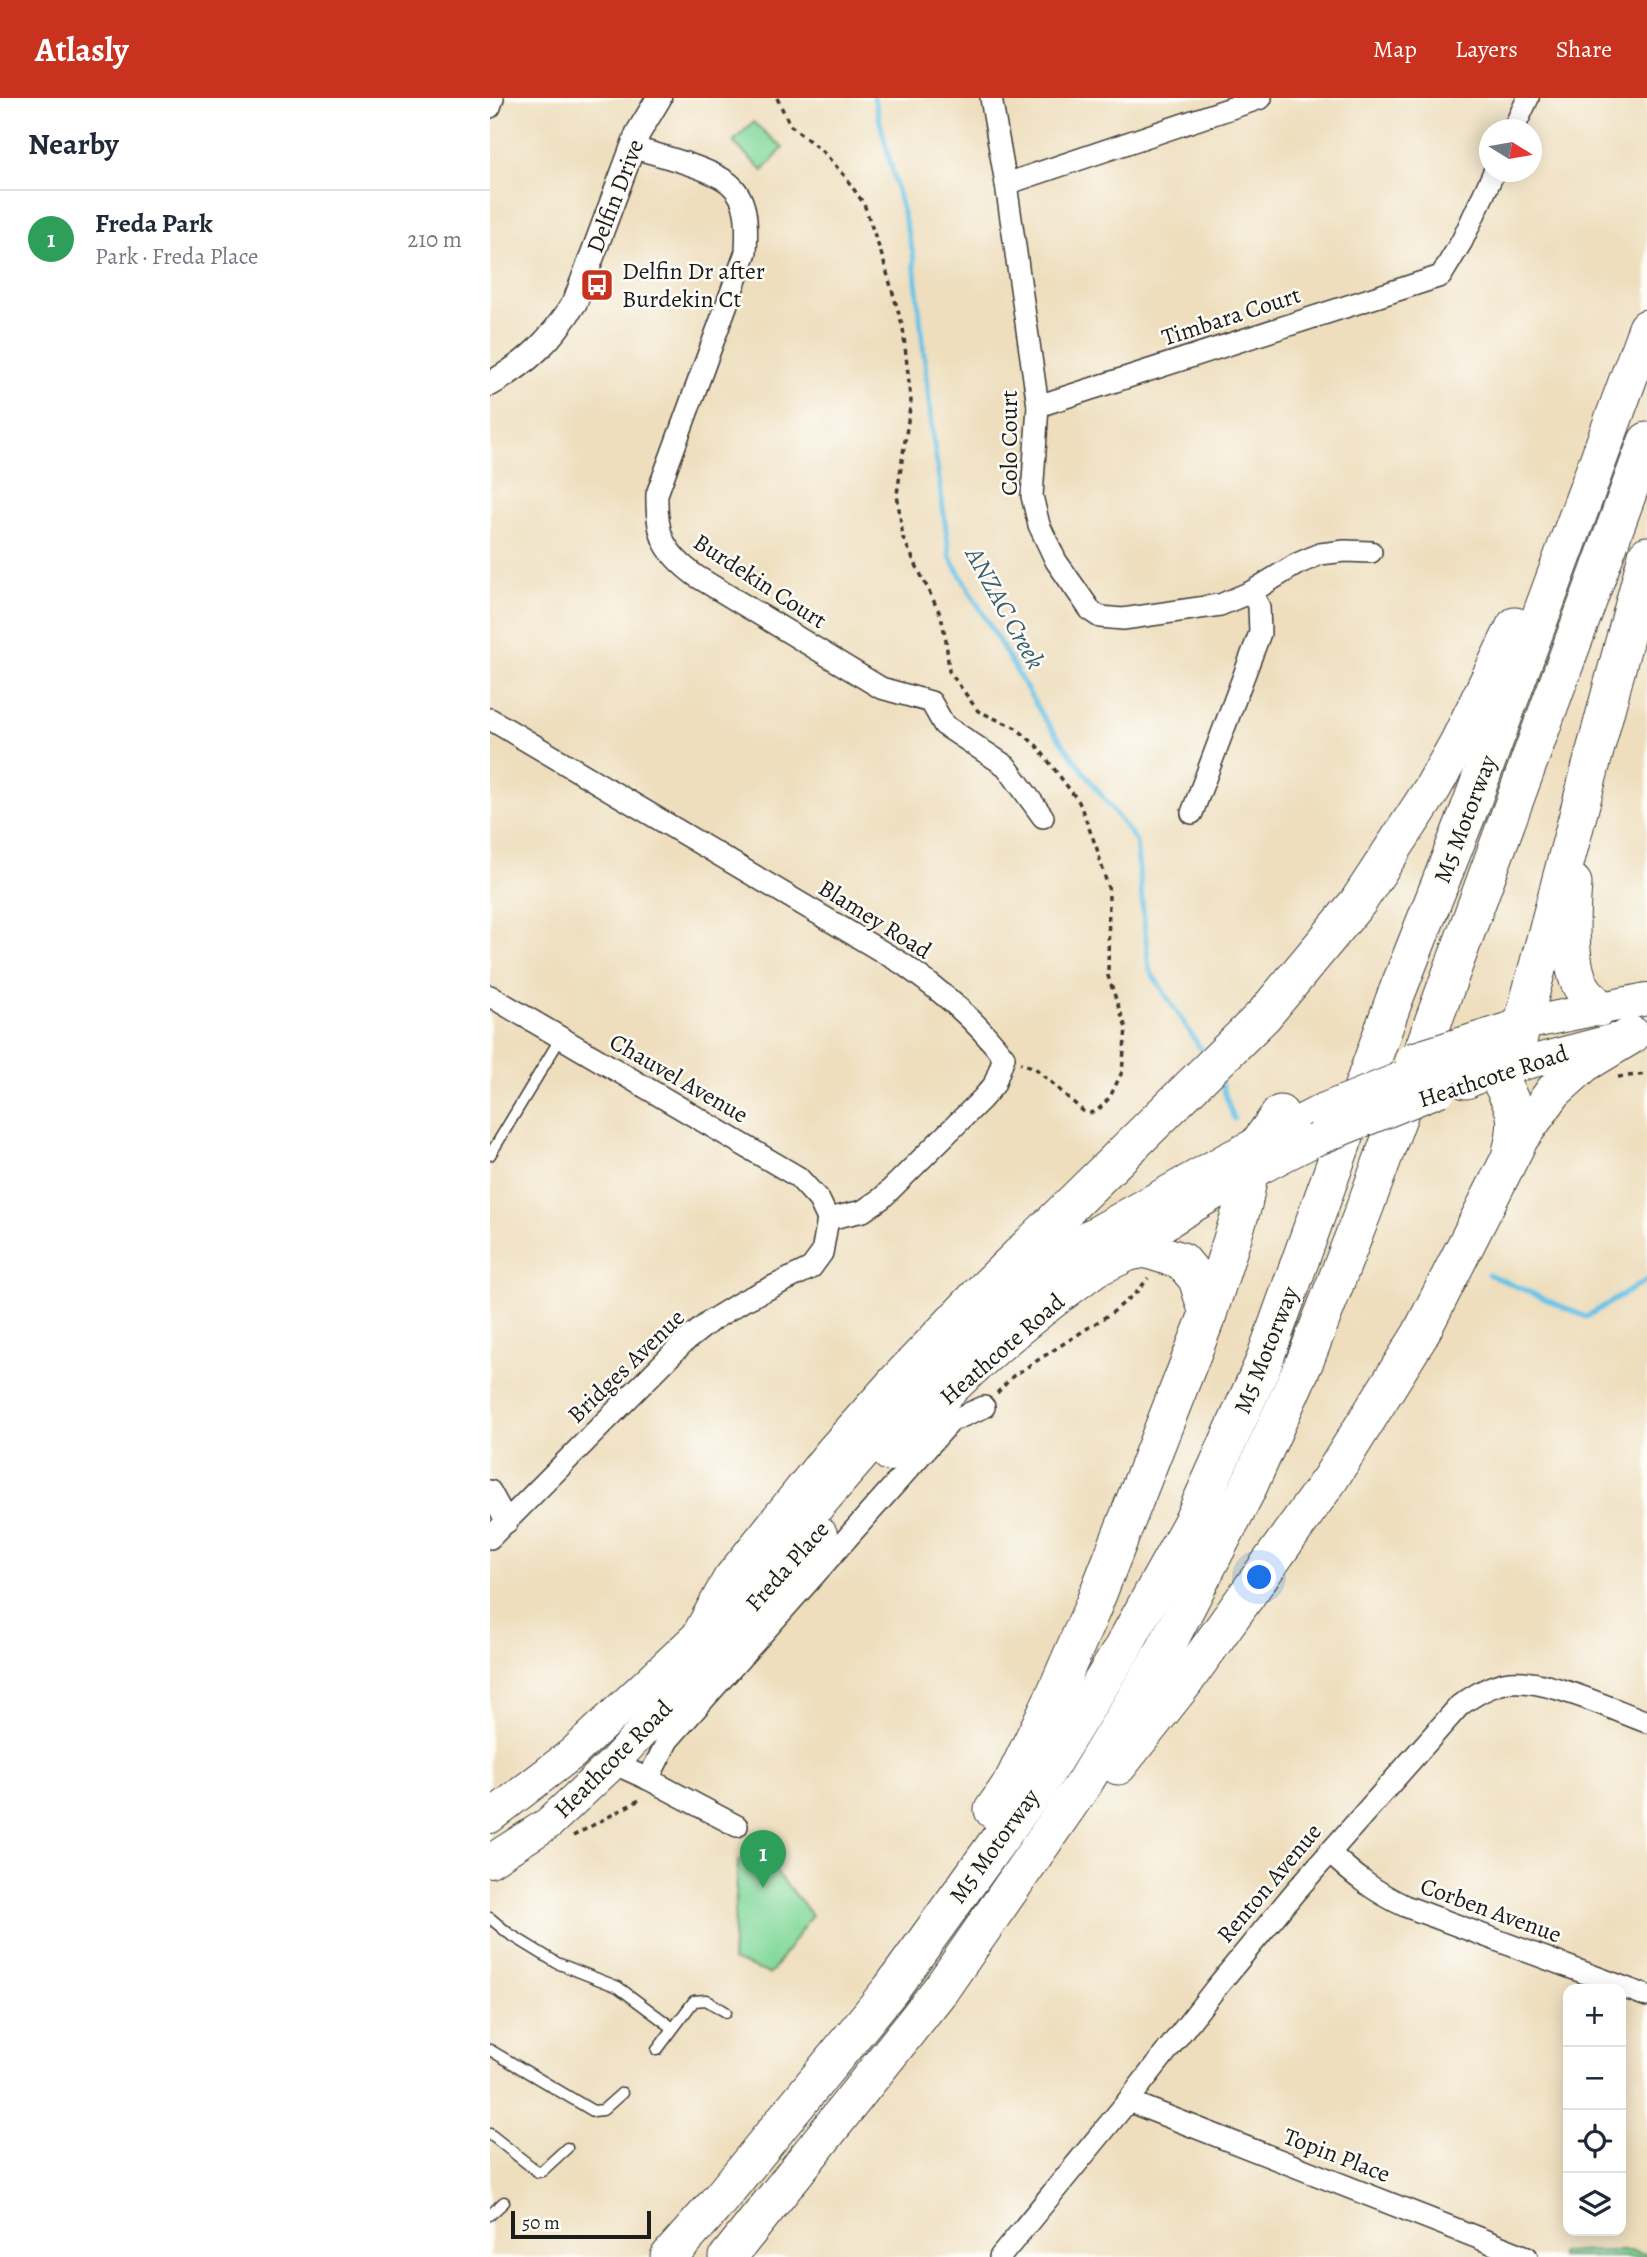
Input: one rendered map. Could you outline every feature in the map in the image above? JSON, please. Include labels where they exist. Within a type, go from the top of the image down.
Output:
[{"type":"highway","points":[[703,1631],[731,1580],[834,1453],[897,1381],[977,1297],[1255,1024],[1358,902],[1420,809],[1463,733],[1515,625],[1647,317]]},
{"type":"highway","name":"M5 Motorway","points":[[669,2257],[715,2205],[891,1989],[1039,1784],[1122,1649],[1193,1520],[1263,1364],[1394,1000],[1469,810],[1647,328]]},
{"type":"highway","name":"M5 Motorway","points":[[728,2257],[941,1989],[1084,1783],[1165,1649],[1252,1479],[1305,1361],[1365,1207],[1647,441]]},
{"type":"highway","points":[[1068,1251],[1254,1160],[1322,1115],[1423,1072],[1467,1069],[1511,1052],[1518,1041],[1523,1024],[1647,555]]},
{"type":"highway","points":[[1579,815],[1572,902],[1575,968],[1584,991],[1600,1008]]},
{"type":"highway","points":[[941,1989],[1183,1684],[1330,1479],[1420,1335],[1520,1138],[1554,1091],[1584,1064],[1640,1034]]},
{"type":"highway","points":[[1467,1069],[1516,1112],[1517,1130],[1507,1167]]},
{"type":"highway","points":[[715,2205],[783,2097],[907,1940],[1013,1781],[1055,1694],[1091,1609],[1208,1314],[1243,1205],[1254,1160],[1280,1114]]},
{"type":"highway","points":[[1101,1265],[1129,1252],[1145,1249],[1182,1261],[1197,1279],[1208,1314]]},
{"type":"main road","name":"Heathcote Road","points":[[1523,1024],[1647,999]]},
{"type":"main road","name":"Heathcote Road","points":[[1467,1069],[1640,1034]]},
{"type":"main road","name":"Heathcote Road","points":[[497,1819],[573,1753],[703,1631],[770,1562],[863,1452],[940,1368],[1014,1296],[1068,1251],[1181,1168],[1280,1114],[1322,1115]]},
{"type":"main road","name":"Heathcote Road","points":[[490,1861],[549,1823],[789,1574],[904,1437],[988,1357],[1101,1265],[1177,1216],[1254,1160]]},
{"type":"street","points":[[490,107],[494,98]]},
{"type":"street","name":"Delfin Drive","points":[[490,384],[516,369],[538,351],[559,327],[575,302],[642,126],[659,98]]},
{"type":"street","name":"Colo Court","points":[[991,98],[1038,406],[1032,496],[1039,525],[1056,561],[1091,611],[1100,617],[1123,619],[1211,607],[1251,592],[1297,564],[1320,554],[1371,552]]},
{"type":"street","points":[[1006,184],[1261,98]]},
{"type":"street","points":[[1518,119],[1528,98]]},
{"type":"street","name":"Burdekin Court","points":[[633,148],[673,159],[731,185],[743,205],[748,227],[746,252],[657,494],[657,520],[664,541],[676,561],[696,576],[881,688],[931,702],[944,725],[1006,766],[1043,817]]},
{"type":"street","name":"Timbara Court","points":[[1038,406],[1441,276],[1462,241],[1489,182]]},
{"type":"street","points":[[1192,813],[1260,633],[1259,607],[1251,592]]},
{"type":"street","name":"Blamey Road","points":[[490,719],[903,964],[964,1011],[982,1028],[1004,1057]]},
{"type":"street","name":"Chauvel Avenue","points":[[490,996],[798,1177],[819,1200],[828,1219]]},
{"type":"street","points":[[828,1219],[863,1211],[882,1198],[982,1099],[994,1085],[1004,1057]]},
{"type":"street","name":"Bridges Avenue","points":[[490,1538],[683,1342],[743,1301],[811,1269],[822,1253],[828,1219]]},
{"type":"street","name":"Freda Place","points":[[648,1779],[668,1740],[951,1421],[984,1407]]},
{"type":"street","points":[[490,1491],[507,1522]]},
{"type":"street","name":"Renton Avenue","points":[[1000,2257],[1128,2101],[1215,1989],[1329,1852],[1460,1705],[1481,1690],[1507,1682],[1526,1681],[1551,1687],[1647,1722]]},
{"type":"street","points":[[607,1761],[648,1779],[737,1826]]},
{"type":"street","name":"Corben Avenue","points":[[1329,1852],[1355,1877],[1379,1894],[1405,1906],[1647,1996]]},
{"type":"street","name":"Topin Place","points":[[1128,2101],[1527,2257]]},
{"type":"lane","points":[[490,1155],[560,1039]]},
{"type":"lane","points":[[490,1828],[497,1819]]},
{"type":"lane","points":[[490,1918],[508,1933],[557,1963],[618,1987],[673,2028]]},
{"type":"lane","points":[[657,2050],[694,2001],[706,2000],[726,2012]]},
{"type":"lane","points":[[490,2050],[593,2111],[603,2110],[622,2093]]},
{"type":"lane","points":[[490,2134],[538,2172],[566,2148]]},
{"type":"lane","points":[[490,2215],[504,2202]]},
{"type":"path","points":[[777,98],[790,125],[823,152],[844,175],[864,204],[883,259],[903,328],[911,401],[897,494],[903,538],[941,616],[949,671],[978,711],[1016,728],[1037,746],[1079,802],[1097,849],[1108,891],[1108,976],[1126,1028],[1122,1072],[1110,1097],[1100,1108],[1090,1113],[1083,1111],[1035,1068],[1004,1057]]},
{"type":"path","points":[[984,1407],[1013,1376],[1113,1312],[1139,1290],[1151,1275]]},
{"type":"green space","points":[[753,122],[783,148],[763,171],[733,142]]},
{"type":"green space","points":[[760,1853],[812,1915],[770,1974],[732,1960],[738,1861],[749,1860]]},
{"type":"green space","points":[[1631,2251],[1647,2254],[1647,2257],[1560,2257],[1560,2252]]},
{"type":"waterway","name":"ANZAC Creek","points":[[874,98],[913,253],[933,437],[950,557],[1043,717],[1136,841],[1149,969],[1202,1051]]},
{"type":"waterway","name":"ANZAC Creek","points":[[1219,1077],[1234,1119]]},
{"type":"waterway","name":"ANZAC Creek","points":[[1488,1274],[1586,1317],[1647,1280]]},
{"type":"place","name":"Delfin Dr after Burdekin Ct","points":[[597,285]]},
{"type":"place","name":"Freda Park","points":[[763,1888]]}]
